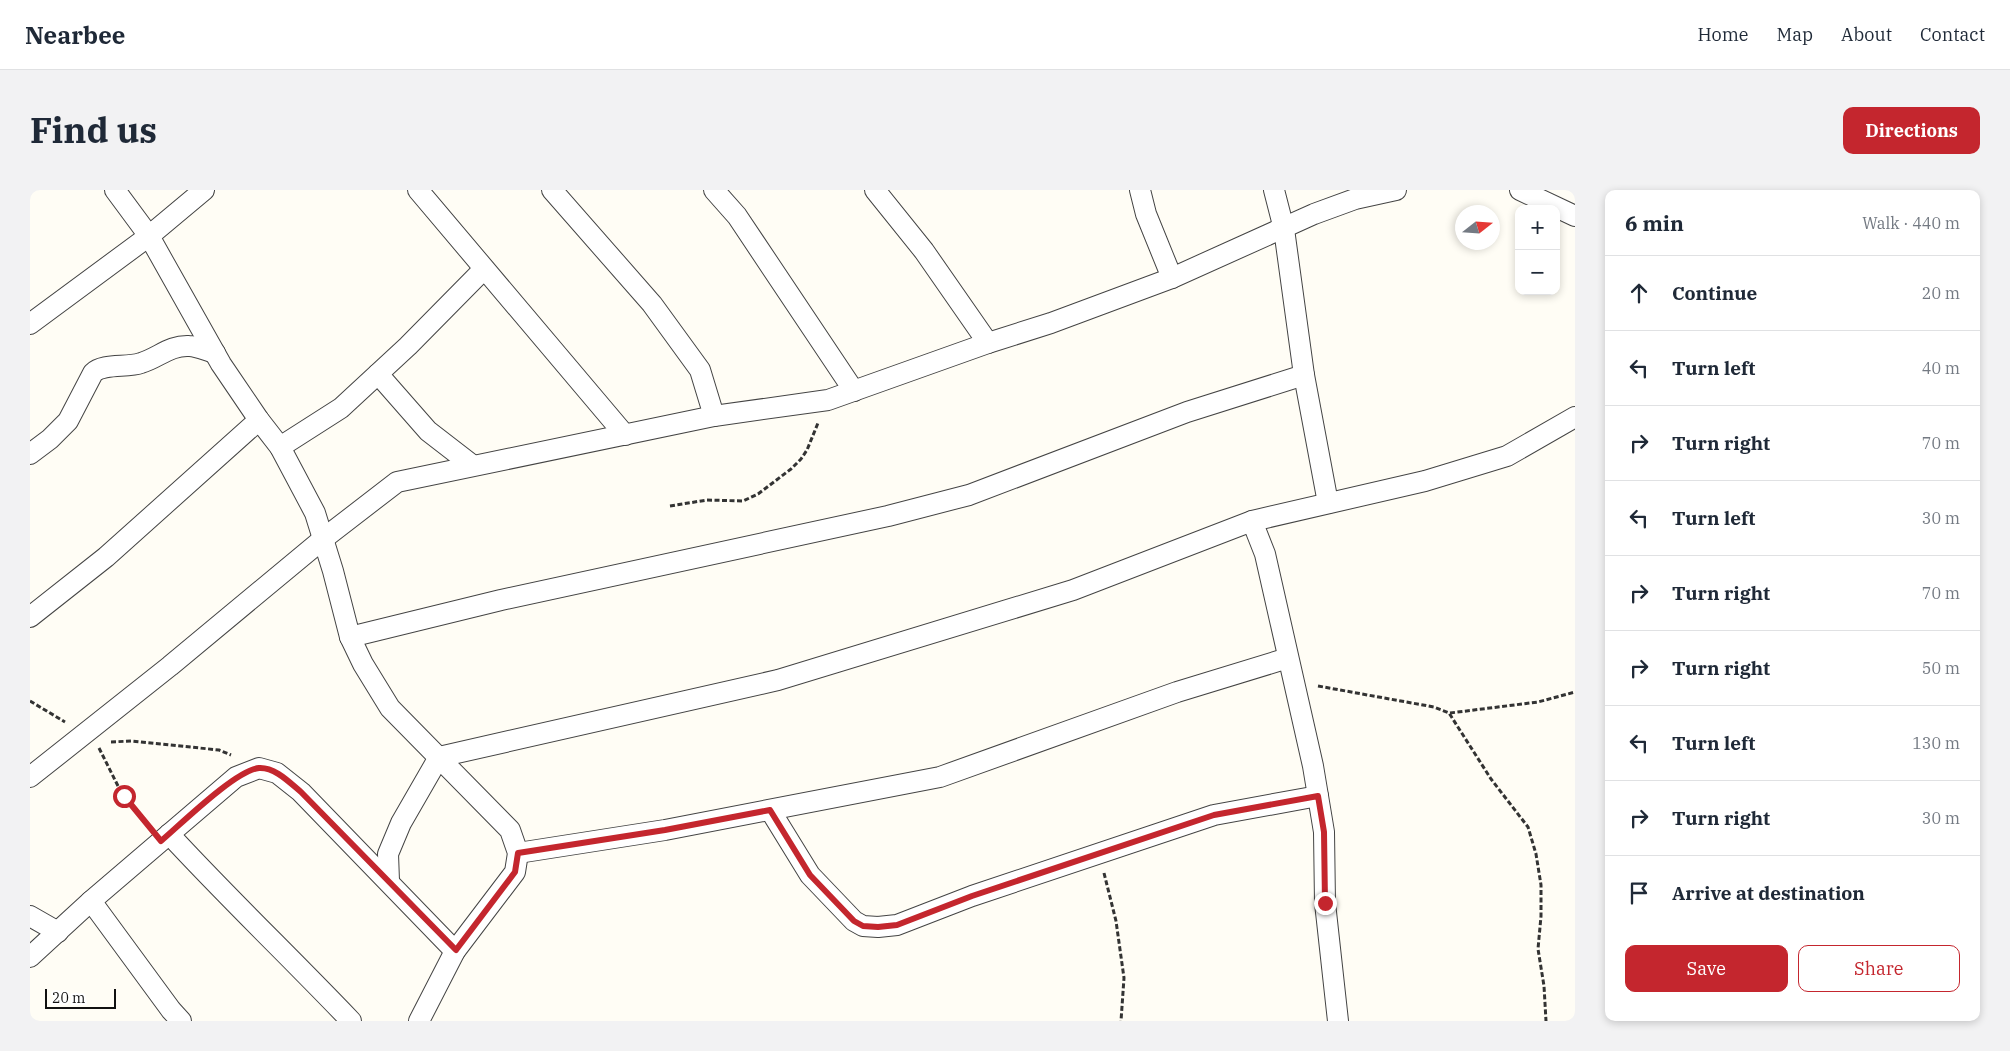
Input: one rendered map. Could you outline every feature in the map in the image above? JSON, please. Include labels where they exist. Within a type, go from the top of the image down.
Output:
[{"type":"street","points":[[115,190],[149,236],[215,353],[259,420],[280,447],[315,513],[350,637],[363,664],[390,708],[510,830],[518,853],[515,872],[456,950],[419,1021]]},
{"type":"street","points":[[30,324],[149,236],[204,190]]},
{"type":"street","points":[[418,190],[625,435]]},
{"type":"street","points":[[552,190],[652,304],[700,370],[714,416]]},
{"type":"street","points":[[714,190],[737,216],[854,391]]},
{"type":"street","points":[[875,190],[924,251],[988,343]]},
{"type":"street","points":[[1140,190],[1146,214],[1172,278]]},
{"type":"street","points":[[1274,190],[1284,229],[1304,375],[1328,503]]},
{"type":"street","points":[[30,777],[89,736],[323,539],[397,482],[714,416],[828,400],[988,343],[1051,323],[1172,278],[1314,214],[1355,199],[1396,190]]},
{"type":"street","points":[[1520,190],[1575,216]]},
{"type":"street","points":[[280,447],[342,408],[484,269]]},
{"type":"street","points":[[30,454],[50,439],[68,421],[93,373],[97,369],[142,363],[173,347],[189,346],[215,353]]},
{"type":"street","points":[[378,374],[428,431],[472,465]]},
{"type":"street","points":[[350,637],[501,600],[713,556],[888,516],[969,495],[1187,412],[1304,375]]},
{"type":"street","points":[[389,881],[388,854],[401,823],[439,756],[778,680],[1073,590],[1252,520],[1425,481],[1507,456],[1575,417]]},
{"type":"street","points":[[30,617],[106,557],[259,420]]},
{"type":"street","points":[[1252,520],[1265,554],[1292,682],[1313,766],[1324,832],[1325,903],[1338,1021]]},
{"type":"street","points":[[518,853],[665,830],[940,777],[1177,692],[1288,658]]},
{"type":"street","points":[[30,957],[91,901],[236,777],[259,768],[277,773],[301,792],[456,950]]},
{"type":"street","points":[[770,810],[810,875],[854,921],[863,926],[897,925],[972,896],[1214,815],[1318,796]]},
{"type":"street","points":[[165,838],[292,958],[352,1021]]},
{"type":"street","points":[[91,901],[181,1021]]},
{"type":"street","points":[[30,916],[58,932]]},
{"type":"path","points":[[670,506],[707,500],[743,501],[758,494],[791,469],[807,450],[828,400]]},
{"type":"path","points":[[1292,682],[1434,708],[1449,713],[1538,702],[1575,692]]},
{"type":"path","points":[[30,701],[89,736],[107,742],[131,741],[220,750],[259,768]]},
{"type":"path","points":[[1449,713],[1491,779],[1528,827],[1536,854],[1541,886],[1538,949],[1544,986],[1546,1021]]},
{"type":"path","points":[[89,736],[124,796],[165,838]]},
{"type":"path","points":[[1099,854],[1116,921],[1124,978],[1121,1021]]},
{"type":"route","points":[[124,796],[161,841],[236,777],[259,768],[277,773],[301,792],[456,950],[515,872],[518,853],[665,830],[770,810],[810,875],[854,921],[863,926],[878,927],[897,925],[972,896],[1214,815],[1318,796],[1324,832],[1325,903]]}]
